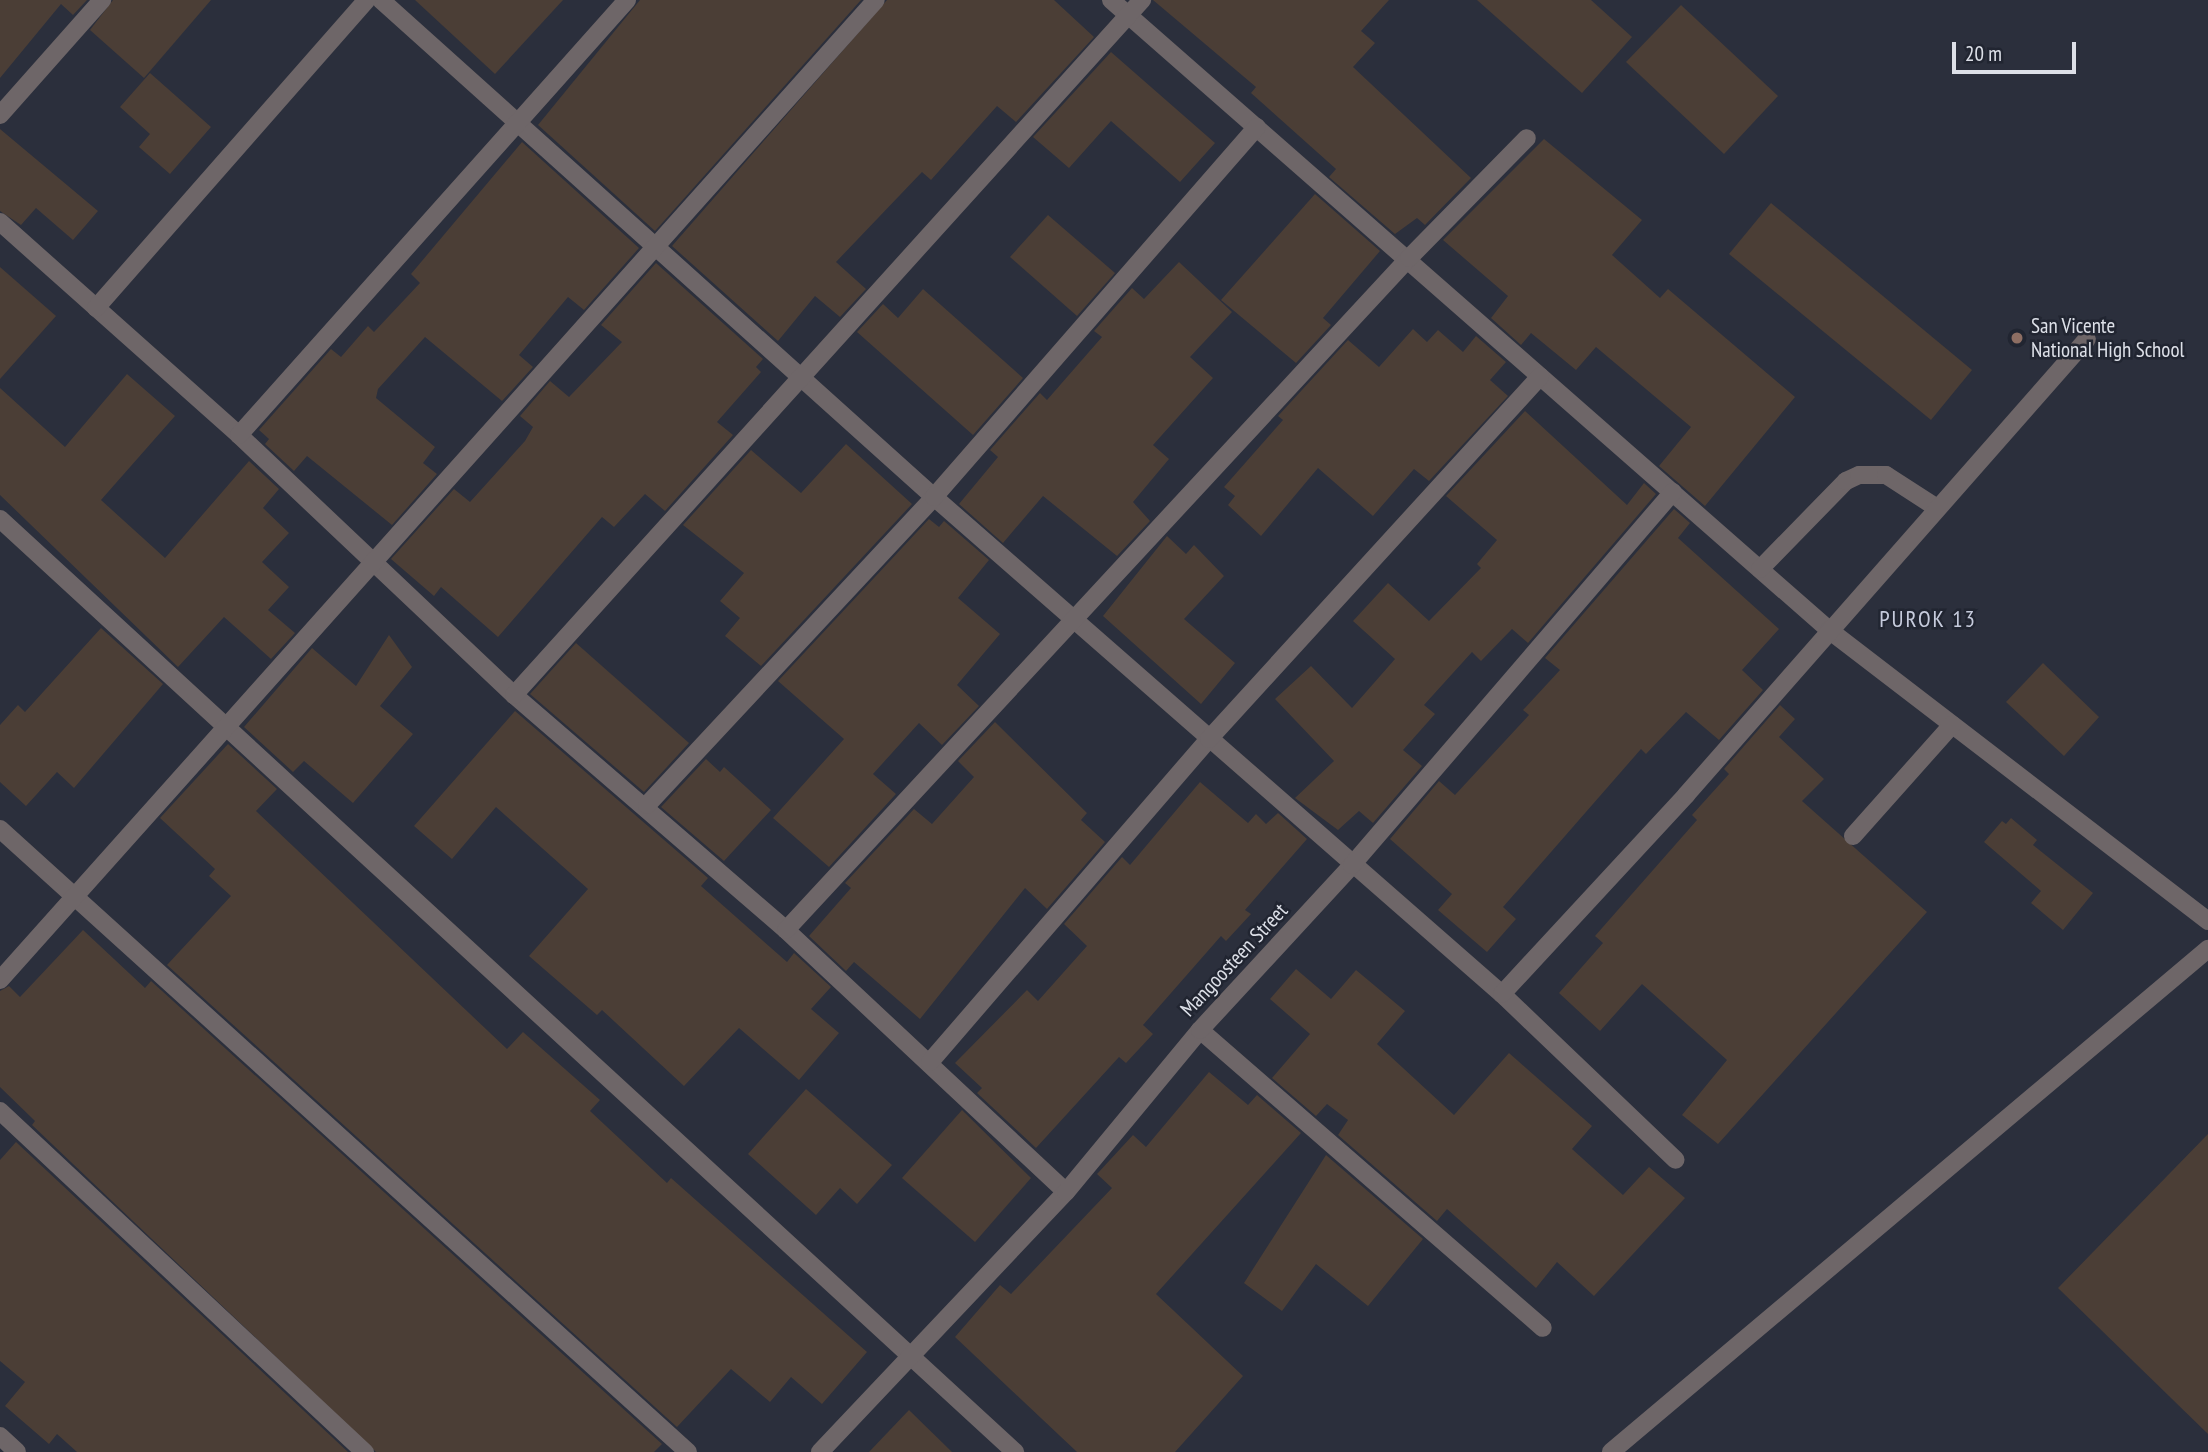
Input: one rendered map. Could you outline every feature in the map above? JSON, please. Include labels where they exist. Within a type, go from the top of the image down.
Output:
[{"type":"street","points":[[0,115],[102,0]]},
{"type":"street","points":[[96,308],[367,0]]},
{"type":"street","points":[[381,0],[934,497],[1502,994],[1676,1160]]},
{"type":"street","points":[[239,435],[627,0]]},
{"type":"street","points":[[0,980],[658,249],[876,0]]},
{"type":"street","points":[[1111,0],[1409,258],[1540,377],[1829,630],[2208,921]]},
{"type":"street","points":[[514,695],[798,374],[1142,0]]},
{"type":"street","points":[[647,805],[934,497],[1257,127]]},
{"type":"street","points":[[786,930],[1076,621],[1409,258],[1527,138]]},
{"type":"street","points":[[0,222],[239,435],[514,695],[647,805],[786,930],[1066,1192]]},
{"type":"street","points":[[1502,994],[2087,339]]},
{"type":"street","points":[[930,1062],[1209,739],[1540,377]]},
{"type":"street","points":[[1760,569],[1846,481],[1859,475],[1886,475],[1937,508]]},
{"type":"street","name":"Mangoosteen Street","points":[[820,1452],[1066,1192],[1200,1030],[1352,865],[1673,492]]},
{"type":"street","points":[[0,519],[229,726],[909,1357],[1015,1452]]},
{"type":"street","points":[[1853,836],[1952,724]]},
{"type":"street","points":[[0,829],[76,893],[688,1452]]},
{"type":"street","points":[[1611,1452],[2208,949]]},
{"type":"street","points":[[1200,1030],[1543,1328]]},
{"type":"street","points":[[0,1111],[365,1452]]},
{"type":"street","points":[[0,1436],[18,1452]]},
{"type":"building","points":[[0,0],[87,0],[73,15],[61,4],[0,78]]},
{"type":"building","points":[[113,0],[211,0],[144,78],[90,30]]},
{"type":"building","points":[[415,0],[563,0],[495,74]]},
{"type":"building","points":[[640,0],[861,0],[655,231],[538,125]]},
{"type":"building","points":[[887,0],[1054,0],[1094,37],[1016,122],[997,106],[931,180],[922,172],[836,262],[866,289],[840,317],[815,296],[778,341],[672,246]]},
{"type":"building","points":[[1153,0],[1389,0],[1361,31],[1375,43],[1353,67],[1471,178],[1425,225],[1417,218],[1395,234],[1329,177],[1336,169],[1251,93],[1256,87]]},
{"type":"building","points":[[1477,0],[1591,0],[1632,37],[1582,93]]},
{"type":"building","points":[[1681,5],[1778,96],[1724,154],[1626,62]]},
{"type":"building","points":[[1111,52],[1215,143],[1180,182],[1111,121],[1069,168],[1033,137]]},
{"type":"building","points":[[150,73],[211,127],[170,174],[139,147],[150,134],[120,107]]},
{"type":"building","points":[[0,129],[98,211],[73,240],[36,208],[21,225],[0,211]]},
{"type":"building","points":[[1544,139],[1642,220],[1612,255],[1660,298],[1668,289],[1795,397],[1705,506],[1659,466],[1691,427],[1596,347],[1576,370],[1531,333],[1521,345],[1491,318],[1508,296],[1443,240]]},
{"type":"building","points":[[522,142],[639,248],[584,310],[568,297],[519,355],[533,367],[502,401],[425,337],[378,389],[376,398],[435,447],[423,463],[437,474],[392,525],[307,456],[294,471],[265,444],[269,439],[259,430],[331,349],[341,357],[368,326],[374,332],[420,283],[411,274]]},
{"type":"building","points":[[1315,194],[1380,251],[1323,318],[1331,325],[1296,363],[1221,300]]},
{"type":"building","points":[[1771,203],[1972,370],[1931,420],[1729,254]]},
{"type":"building","points":[[1048,215],[1115,273],[1077,316],[1010,257]]},
{"type":"building","points":[[1179,262],[1232,312],[1190,357],[1213,378],[1153,445],[1169,459],[1133,502],[1150,521],[1117,556],[1043,496],[1003,543],[959,504],[998,457],[990,450],[1040,393],[1047,400],[1102,337],[1094,331],[1132,288],[1144,299]]},
{"type":"building","points":[[656,263],[763,359],[756,367],[761,372],[717,422],[733,435],[665,511],[645,494],[614,527],[602,517],[498,637],[441,587],[434,596],[391,559],[454,489],[470,502],[525,441],[533,427],[520,416],[550,381],[569,397],[622,342],[601,325]]},
{"type":"building","points":[[0,267],[56,316],[0,379]]},
{"type":"building","points":[[923,289],[1023,378],[973,435],[857,332],[883,304],[898,318]]},
{"type":"building","points":[[1413,329],[1427,342],[1438,330],[1463,352],[1476,336],[1506,362],[1490,380],[1508,396],[1429,481],[1414,469],[1373,516],[1318,468],[1261,536],[1228,505],[1235,496],[1224,487],[1283,420],[1278,416],[1348,340],[1379,367]]},
{"type":"building","points":[[127,374],[175,416],[101,500],[165,558],[249,461],[279,489],[263,508],[289,533],[262,562],[289,587],[268,610],[295,633],[271,659],[224,617],[178,667],[0,495],[0,388],[65,447]]},
{"type":"building","points":[[1525,411],[1627,505],[1644,483],[1656,494],[1528,643],[1512,629],[1481,661],[1472,652],[1424,705],[1435,714],[1403,750],[1422,766],[1373,823],[1359,811],[1338,830],[1295,798],[1334,761],[1275,699],[1311,666],[1352,708],[1395,659],[1353,621],[1388,583],[1429,621],[1481,568],[1477,564],[1497,540],[1446,496]]},
{"type":"building","points":[[846,444],[912,504],[761,666],[725,636],[740,618],[720,601],[744,573],[683,525],[751,450],[801,493]]},
{"type":"building","points":[[1674,509],[1690,523],[1678,538],[1779,629],[1742,670],[1763,690],[1719,740],[1686,712],[1646,754],[1641,749],[1503,907],[1516,919],[1487,952],[1438,910],[1452,894],[1390,839],[1439,781],[1455,795],[1529,715],[1523,710],[1560,670],[1545,658]]},
{"type":"building","points":[[929,519],[939,527],[944,521],[989,560],[958,598],[1000,634],[957,685],[979,706],[942,745],[919,723],[873,774],[896,794],[829,867],[773,818],[844,739],[778,681]]},
{"type":"building","points":[[1167,536],[1186,554],[1194,545],[1224,576],[1184,619],[1235,663],[1201,704],[1103,616]]},
{"type":"building","points":[[101,628],[163,684],[74,788],[57,772],[26,806],[0,782],[0,725],[18,705],[25,712]]},
{"type":"building","points":[[389,635],[412,667],[380,706],[413,734],[353,803],[304,761],[293,772],[244,727],[312,648],[356,686]]},
{"type":"building","points":[[576,643],[689,743],[644,792],[530,694]]},
{"type":"building","points":[[2043,663],[2099,717],[2064,756],[2006,702]]},
{"type":"building","points":[[1780,705],[1795,719],[1779,737],[1824,779],[1802,801],[1927,912],[1718,1144],[1682,1115],[1727,1060],[1642,984],[1600,1031],[1559,993],[1603,943],[1595,936],[1697,820],[1692,815],[1729,774],[1724,769]]},
{"type":"building","points":[[515,711],[708,878],[701,886],[787,962],[794,953],[831,987],[811,1009],[839,1033],[799,1080],[739,1028],[684,1086],[602,1010],[597,1015],[529,956],[588,889],[496,807],[452,859],[414,826]]},
{"type":"building","points":[[995,722],[1087,813],[1081,820],[1105,842],[1047,909],[1025,888],[920,1019],[854,962],[846,971],[809,936],[851,888],[845,883],[914,809],[932,824],[974,777],[958,761]]},
{"type":"building","points":[[228,744],[277,789],[256,811],[507,1049],[523,1032],[600,1100],[590,1111],[667,1183],[671,1178],[867,1352],[822,1404],[791,1377],[770,1402],[731,1369],[677,1427],[167,965],[231,896],[209,876],[215,869],[160,818]]},
{"type":"building","points":[[706,759],[720,772],[724,767],[771,810],[724,861],[661,807]]},
{"type":"building","points":[[1200,782],[1248,823],[1256,814],[1266,824],[1278,813],[1307,839],[1245,910],[1251,914],[1226,941],[1221,936],[1143,1025],[1153,1034],[1126,1063],[1119,1057],[1036,1148],[977,1093],[982,1088],[955,1063],[1027,990],[1038,1001],[1087,946],[1064,924],[1122,857],[1130,865]]},
{"type":"building","points":[[2011,818],[2037,840],[2033,845],[2093,893],[2063,930],[2031,903],[2041,891],[1984,842],[2002,821],[2006,824]]},
{"type":"building","points":[[83,930],[145,988],[151,981],[662,1444],[654,1452],[376,1452],[32,1125],[35,1121],[0,1087],[0,991],[9,986],[20,997]]},
{"type":"building","points":[[1296,969],[1331,999],[1356,970],[1405,1011],[1377,1044],[1454,1115],[1509,1053],[1592,1126],[1572,1149],[1623,1195],[1649,1167],[1685,1198],[1594,1296],[1557,1262],[1536,1288],[1447,1209],[1437,1221],[1338,1135],[1348,1120],[1327,1104],[1316,1116],[1272,1078],[1310,1034],[1270,999]]},
{"type":"building","points":[[1209,1072],[1248,1105],[1257,1095],[1301,1133],[1156,1294],[1243,1376],[1175,1452],[1077,1452],[955,1337],[1000,1285],[1011,1294],[1112,1188],[1097,1174],[1133,1135],[1146,1147]]},
{"type":"building","points":[[806,1089],[892,1165],[857,1204],[840,1188],[816,1215],[748,1154]]},
{"type":"building","points":[[962,1110],[1031,1178],[975,1242],[902,1178]]},
{"type":"building","points":[[2208,1134],[2208,1434],[2058,1288]]},
{"type":"building","points":[[16,1142],[348,1452],[77,1452],[57,1434],[49,1444],[5,1406],[25,1382],[0,1361],[0,1160]]},
{"type":"building","points":[[1326,1155],[1423,1239],[1368,1306],[1316,1264],[1282,1311],[1244,1283]]},
{"type":"building","points":[[909,1410],[952,1452],[869,1452]]},
{"type":"place","name":"San Vicente National High School","points":[[2017,338]]},
{"type":"district","name":"PUROK 13","points":[[1928,619]]}]
